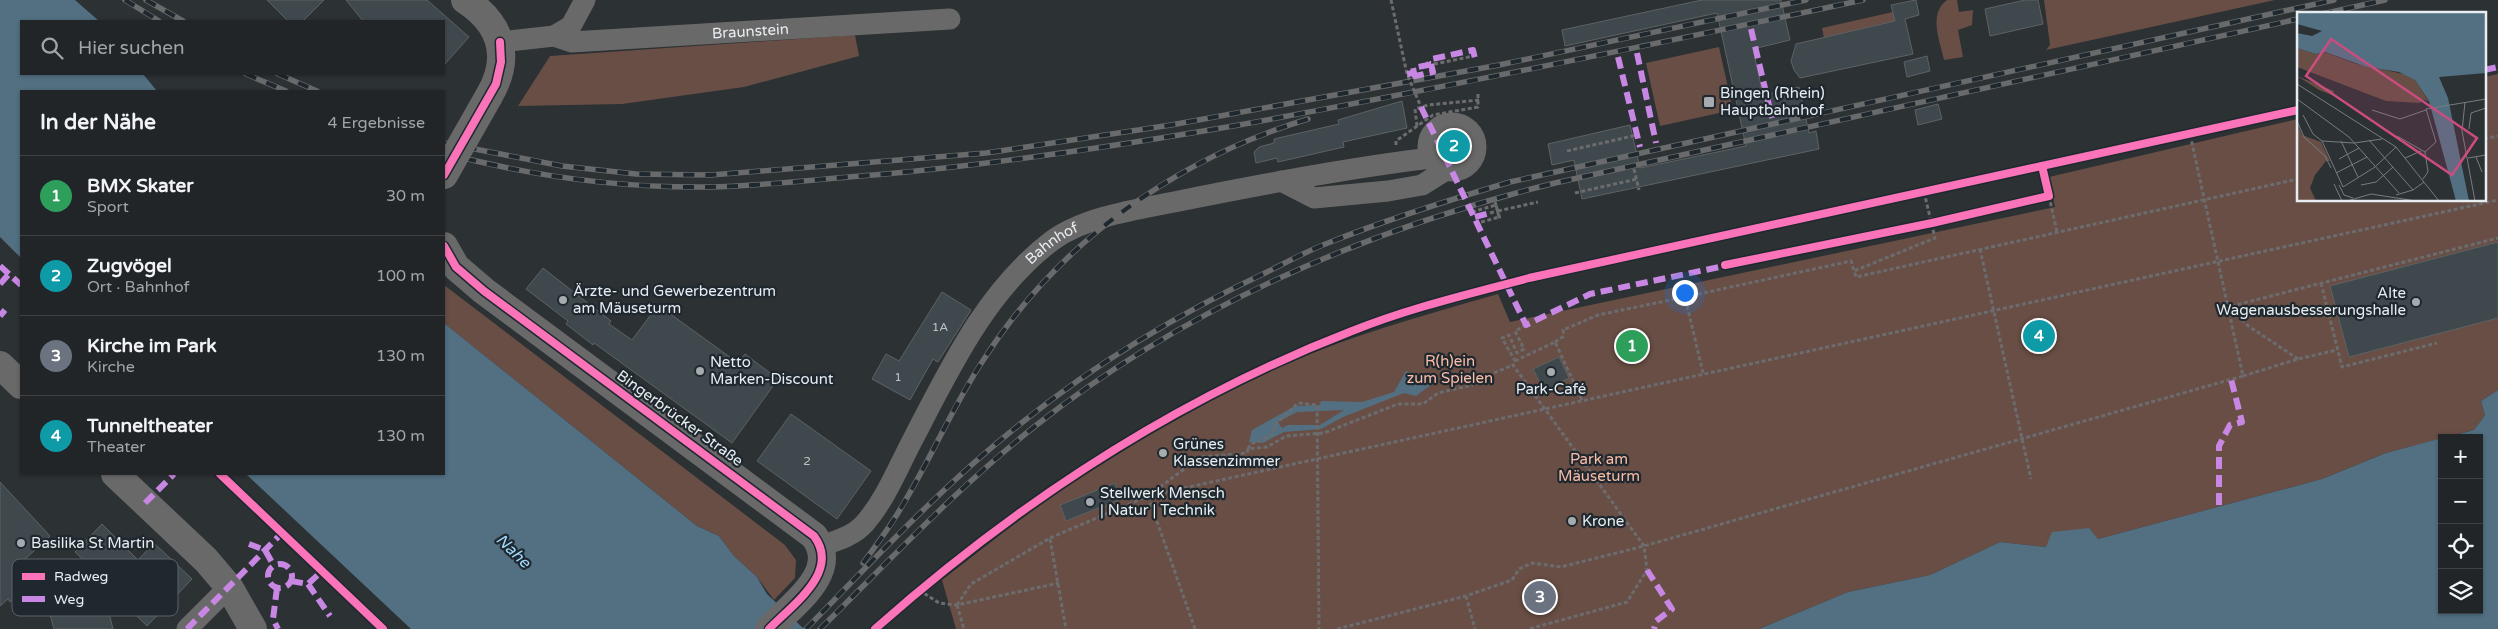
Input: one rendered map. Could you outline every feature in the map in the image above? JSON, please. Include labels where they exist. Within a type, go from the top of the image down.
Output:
[{"type":"main road","points":[[445,173],[489,96],[500,72],[500,42],[489,20],[465,0]]},
{"type":"main road","name":"Bingerbrücker Straße","points":[[445,248],[456,266],[484,291],[810,531],[820,546]]},
{"type":"main road","points":[[0,365],[20,384]]},
{"type":"main road","points":[[116,475],[203,558],[229,587],[253,629]]},
{"type":"main road","points":[[769,629],[821,572],[823,561],[820,546]]},
{"type":"street","points":[[500,42],[554,36],[570,26],[585,0]]},
{"type":"street","name":"Braunstein","points":[[554,36],[572,42],[950,19]]},
{"type":"street","name":"Bahnhof","points":[[820,546],[844,538],[866,522],[905,456],[950,366],[987,307],[1033,257],[1054,239],[1080,226],[1119,213],[1280,181],[1439,164]]},
{"type":"street","points":[[187,629],[229,587]]},
{"type":"path","points":[[1391,0],[1407,74],[1421,107]]},
{"type":"path","points":[[1434,64],[1474,56]]},
{"type":"path","points":[[1478,92],[1479,100],[1478,107],[1433,115],[1417,126],[1415,109],[1428,105],[1479,100]]},
{"type":"path","points":[[2190,134],[2206,200],[2243,376]]},
{"type":"path","points":[[1567,151],[1637,135]]},
{"type":"path","points":[[1634,169],[1639,190]]},
{"type":"path","points":[[1575,194],[1636,179]]},
{"type":"path","points":[[1248,449],[1267,447],[1286,436],[1318,433],[1398,404],[1423,404],[1438,393],[1472,385],[1477,380],[1555,342],[1564,336],[1563,330],[1598,315],[1851,261],[1856,277],[2297,179]]},
{"type":"path","points":[[1854,271],[1935,238],[1924,192]]},
{"type":"path","points":[[2049,196],[2057,232]]},
{"type":"path","points":[[964,629],[957,605],[971,584],[1050,538],[1148,496],[2498,200]]},
{"type":"path","points":[[1478,223],[1500,217],[1495,202]]},
{"type":"path","points":[[1490,213],[1538,202]]},
{"type":"path","points":[[1472,212],[1496,205],[1500,219]]},
{"type":"path","points":[[2228,307],[2498,238]]},
{"type":"path","points":[[1980,249],[2032,479]]},
{"type":"path","points":[[2321,283],[2342,367],[2437,343]]},
{"type":"path","points":[[1685,297],[1703,373]]},
{"type":"path","points":[[2228,307],[2246,325],[2298,359]]},
{"type":"path","points":[[1526,325],[1515,331],[1524,349],[1517,353],[1509,335],[1502,338],[1514,363],[1644,546],[1647,570],[1627,602],[1529,629]]},
{"type":"path","points":[[1555,342],[1582,400]]},
{"type":"path","points":[[1337,629],[1466,596],[1512,580],[1519,569],[1532,563],[1560,567],[1644,546],[2298,359],[2337,350]]},
{"type":"path","points":[[1148,496],[1200,457],[1247,453],[1251,444],[1272,435],[1276,424],[1298,403],[1317,405],[1319,629]]},
{"type":"path","points":[[1148,496],[1196,629]]},
{"type":"path","points":[[1050,538],[1066,629]]},
{"type":"path","points":[[919,590],[939,603],[957,605],[1058,583]]},
{"type":"path","points":[[1466,596],[1475,629]]},
{"type":"green space","points":[[1947,0],[1957,0],[1959,12],[1973,10],[1972,25],[1958,30],[1963,57],[1944,60],[1938,36],[1937,20],[1941,6]]},
{"type":"green space","points":[[2044,0],[2275,0],[2046,50],[2050,45]]},
{"type":"green space","points":[[1893,12],[1895,21],[1824,38],[1822,28]]},
{"type":"green space","points":[[855,35],[859,56],[744,87],[622,104],[518,106],[550,56]]},
{"type":"green space","points":[[1719,47],[1733,110],[1660,126],[1646,63]]},
{"type":"green space","name":"Park am Mäuseturm","points":[[2498,74],[2498,390],[2481,401],[2485,415],[2474,430],[2459,434],[2438,434],[2438,439],[2386,453],[2322,479],[2098,539],[2088,528],[2046,547],[2000,542],[1930,575],[1848,592],[1759,629],[956,629],[942,580],[1069,485],[1195,409],[1262,375],[1319,350],[1408,320],[1498,294],[1510,322],[2055,207],[2049,177],[2297,119],[2297,201],[2486,201],[2486,77]]},
{"type":"green space","points":[[445,286],[785,545],[796,560],[795,578],[774,600],[757,577],[734,556],[719,536],[697,526],[445,324]]},
{"type":"water","points":[[0,0],[75,0],[98,20],[20,20],[20,75],[144,75],[156,90],[20,90],[20,257],[0,237]]},
{"type":"water","name":"Nahe","points":[[445,324],[697,526],[719,536],[734,556],[757,577],[767,594],[804,629],[411,629],[247,475],[445,475]]},
{"type":"water","points":[[1406,371],[1436,381],[1416,396],[1404,393],[1343,417],[1321,429],[1284,432],[1263,443],[1249,442],[1252,430],[1295,406],[1320,405],[1321,401],[1362,402],[1394,392]],"holes":[[[1344,410],[1320,425],[1288,425],[1282,428],[1278,422],[1297,412]]]},
{"type":"water","points":[[2498,390],[2498,629],[1759,629],[1848,592],[1930,575],[2000,542],[2046,547],[2052,532],[2089,528],[2098,539],[2322,479],[2386,453],[2438,439],[2438,614],[2483,614],[2483,434],[2459,434],[2474,430],[2485,415],[2481,401]]},
{"type":"building","points":[[267,0],[324,0],[304,20],[287,20]]},
{"type":"building","points":[[346,0],[427,0],[469,37],[445,64],[445,20],[362,20]]},
{"type":"building","points":[[1702,0],[1781,0],[1790,40],[1753,49],[1763,95],[1799,87],[1809,133],[1816,131],[1819,149],[1582,199],[1574,160],[1552,165],[1548,144],[1630,125],[1640,168],[1746,146],[1717,13],[1565,46],[1562,30]]},
{"type":"building","points":[[1916,0],[1919,15],[1905,19],[1913,54],[1800,78],[1794,70],[1791,61],[1796,44],[1895,21],[1891,5]]},
{"type":"building","points":[[2025,0],[2038,0],[2043,24],[1990,36],[1985,9]]},
{"type":"building","points":[[1927,56],[1930,71],[1907,77],[1904,62]]},
{"type":"building","points":[[1402,101],[1407,128],[1343,142],[1344,147],[1278,162],[1277,158],[1256,163],[1254,152],[1259,147],[1274,143],[1274,139],[1339,124],[1338,120]]},
{"type":"building","points":[[1938,104],[1942,119],[1918,125],[1915,110]]},
{"type":"building","name":"Alte Wagenausbesserungshalle","points":[[2498,242],[2498,318],[2349,357],[2330,286]]},
{"type":"building","name":"Netto Marken-Discount","points":[[543,268],[611,321],[609,324],[632,340],[658,305],[738,363],[745,354],[778,379],[732,443],[594,343],[593,345],[566,324],[568,321],[526,289]]},
{"type":"building","points":[[942,292],[971,310],[938,362],[933,359],[910,400],[872,379],[886,354],[899,361]]},
{"type":"building","points":[[1559,357],[1569,378],[1544,391],[1533,369]]},
{"type":"building","points":[[791,414],[871,471],[837,519],[757,461]]},
{"type":"building","name":"Basilika St Martin","points":[[0,482],[50,536],[25,559],[12,559],[12,600],[10,602],[8,599],[0,606]]},
{"type":"building","name":"Stellwerk Mensch | Natur | Technik","points":[[1115,483],[1121,499],[1066,521],[1060,505]]},
{"type":"building","points":[[102,524],[137,559],[82,559],[75,552]]},
{"type":"building","points":[[154,543],[171,559],[139,559]]},
{"type":"building","points":[[178,566],[192,579],[178,594]]},
{"type":"building","points":[[50,616],[110,616],[113,629],[54,629]]},
{"type":"building","points":[[137,616],[157,616],[147,626]]},
{"type":"railway","points":[[125,0],[157,20]]},
{"type":"railway","points":[[146,0],[181,20]]},
{"type":"railway","points":[[445,143],[562,166],[636,174],[711,175],[986,153],[1171,125],[1499,65],[1806,0]]},
{"type":"railway","points":[[445,153],[509,168],[575,179],[675,187],[749,185],[920,171],[1057,154],[1239,125],[1552,65],[1863,0]]},
{"type":"railway","points":[[806,629],[939,495],[995,445],[1052,399],[1111,358],[1172,321],[1320,246],[1396,218],[1510,182],[2334,0]]},
{"type":"railway","points":[[2331,12],[2385,0]]},
{"type":"railway","points":[[820,629],[924,525],[978,475],[1034,427],[1092,384],[1153,345],[1216,309],[1281,277],[1348,249],[1416,224],[1485,202],[1555,183],[2297,19]]},
{"type":"railway","points":[[248,75],[284,90]]},
{"type":"railway","points":[[280,75],[315,90]]},
{"type":"railway","points":[[863,563],[900,509],[984,359],[1014,317],[1048,278],[1085,242],[1125,210],[1167,182],[1212,157],[1259,136],[1308,119]]},
{"type":"marked path","points":[[1751,29],[1772,118]]},
{"type":"marked path","points":[[1407,74],[1414,73],[1413,68],[1428,65],[1432,59],[1473,50],[1476,63]]},
{"type":"marked path","points":[[1637,53],[1656,143]]},
{"type":"marked path","points":[[1618,57],[1640,147]]},
{"type":"marked path","points":[[1414,73],[1415,76],[1433,72],[1431,64],[1434,64]]},
{"type":"marked path","points":[[2486,70],[2498,67]]},
{"type":"marked path","points":[[1421,107],[1526,325],[1590,294],[1729,265]]},
{"type":"marked path","points":[[1475,217],[1490,213]]},
{"type":"marked path","points":[[0,266],[20,284]]},
{"type":"marked path","points":[[0,284],[9,274]]},
{"type":"marked path","points":[[0,316],[5,310]]},
{"type":"marked path","points":[[2219,505],[2219,446],[2230,425],[2242,422],[2231,379]]},
{"type":"marked path","points":[[145,503],[173,475]]},
{"type":"marked path","points":[[187,629],[282,533]]},
{"type":"marked path","points":[[249,544],[265,550],[274,566]]},
{"type":"marked path","points":[[280,564],[285,565],[291,571],[292,576],[291,581],[285,587],[280,588],[275,587],[269,581],[268,576],[269,571],[275,565],[280,564]]},
{"type":"marked path","points":[[1647,570],[1672,609],[1656,621],[1654,629]]},
{"type":"marked path","points":[[291,581],[308,584],[322,571]]},
{"type":"marked path","points":[[308,584],[330,616]]},
{"type":"marked path","points":[[277,588],[273,619],[278,629]]},
{"type":"cycle path","points":[[445,173],[496,84],[501,62],[500,42]]},
{"type":"cycle path","points":[[875,629],[984,539],[1041,498],[1161,422],[1287,358],[1395,315],[1529,278],[2297,110]]},
{"type":"cycle path","points":[[1725,265],[1932,223],[2049,196],[2042,166]]},
{"type":"cycle path","points":[[445,248],[456,267],[484,291],[814,536],[821,549],[822,562],[818,575],[800,599],[769,629]]},
{"type":"cycle path","points":[[221,475],[383,629]]},
{"type":"place","name":"Bingen (Rhein) Hauptbahnhof","points":[[1709,102]]},
{"type":"place","name":"Zugvögel","points":[[1454,146]]},
{"type":"place","name":"Ärzte- und Gewerbezentrum am Mäuseturm","points":[[563,300]]},
{"type":"place","name":"Alte Wagenausbesserungshalle","points":[[2416,302]]},
{"type":"place","name":"Tunneltheater","points":[[2039,336]]},
{"type":"place","name":"BMX Skater","points":[[1632,346]]},
{"type":"place","name":"Netto Marken-Discount","points":[[700,371]]},
{"type":"place","name":"Park-Café","points":[[1551,372]]},
{"type":"place","name":"Grünes Klassenzimmer","points":[[1163,453]]},
{"type":"place","name":"Stellwerk Mensch | Natur | Technik","points":[[1090,502]]},
{"type":"place","name":"Krone","points":[[1572,521]]},
{"type":"place","name":"Basilika St Martin","points":[[21,543]]},
{"type":"place","name":"Kirche im Park","points":[[1540,597]]},
{"type":"park label","name":"R(h)ein zum Spielen","points":[[1450,370]]}]
